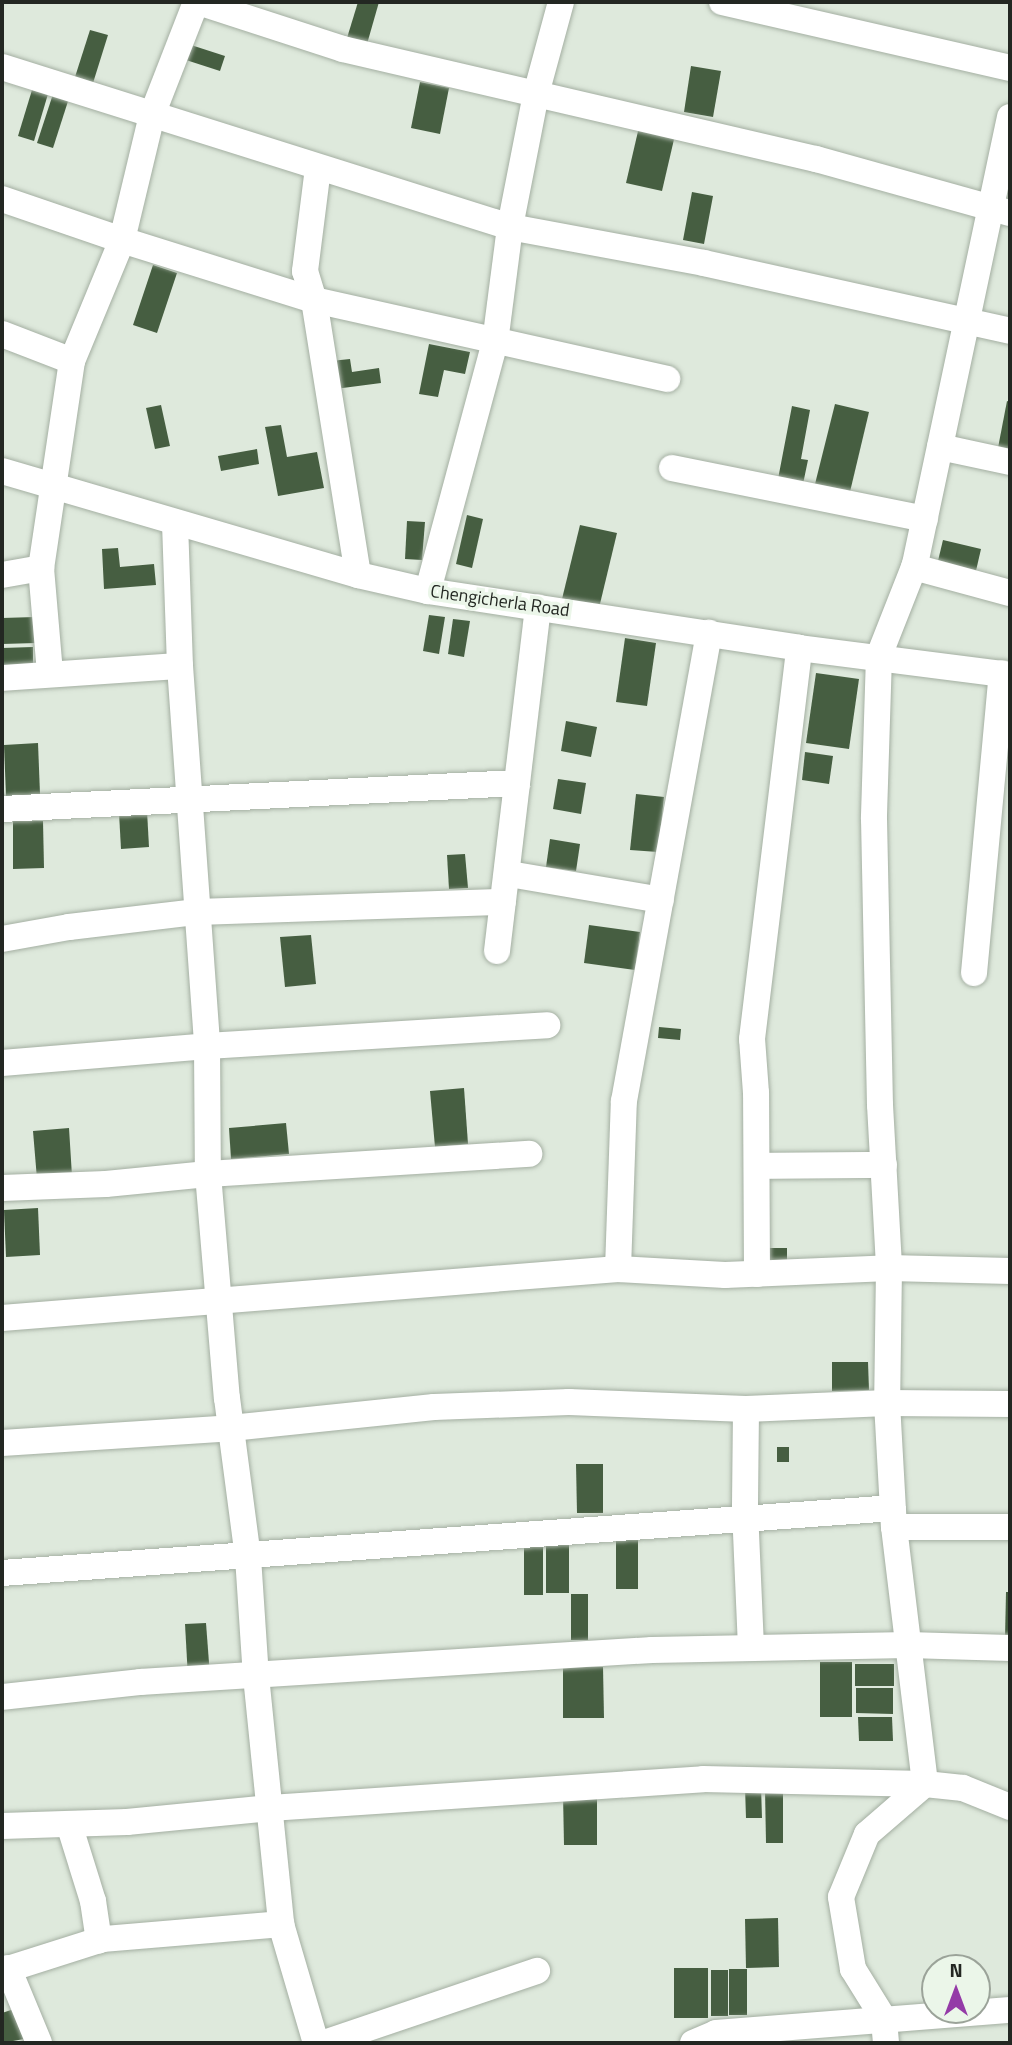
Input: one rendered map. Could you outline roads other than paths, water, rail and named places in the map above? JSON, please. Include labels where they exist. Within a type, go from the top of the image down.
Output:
[{"type":"street","points":[[50,674],[41,569],[72,361],[122,240],[152,115],[197,2],[343,49],[816,159],[1001,211]]},
{"type":"street","points":[[428,591],[495,342],[510,227],[536,94],[561,2]]},
{"type":"street","points":[[722,2],[1010,68]]},
{"type":"street","points":[[2,67],[510,227],[705,263],[1010,331]]},
{"type":"street","points":[[925,1784],[894,1518],[887,1404],[889,1268],[874,819],[879,656],[914,567],[967,322],[1001,211],[1010,117]]},
{"type":"street","points":[[318,168],[305,271],[314,300],[358,575]]},
{"type":"street","points":[[2,198],[122,240],[314,300],[667,379]]},
{"type":"street","points":[[2,334],[72,361]]},
{"type":"street","points":[[940,447],[1010,462]]},
{"type":"street","points":[[672,468],[925,519]]},
{"type":"street","name":"Chengicherla Road","points":[[2,471],[51,488],[358,575],[428,591],[799,648],[1006,674]]},
{"type":"street","points":[[175,523],[188,798],[207,1045],[208,1174],[218,1300],[248,1557],[256,1676],[281,1924],[316,2043]]},
{"type":"street","points":[[914,567],[1010,593]]},
{"type":"street","points":[[2,575],[41,569]]},
{"type":"street","points":[[497,951],[509,874],[538,607]]},
{"type":"street","points":[[618,1269],[624,1101],[709,633]]},
{"type":"street","points":[[757,1274],[757,1166],[752,1039],[799,648]]},
{"type":"street","points":[[2,678],[180,666]]},
{"type":"street","points":[[974,973],[1006,674]]},
{"type":"street","points":[[2,809],[517,783]]},
{"type":"street","points":[[509,874],[661,900]]},
{"type":"street","points":[[2,939],[69,927],[197,912],[503,902]]},
{"type":"street","points":[[2,1063],[207,1045],[547,1025]]},
{"type":"street","points":[[2,1188],[106,1184],[208,1174],[529,1154]]},
{"type":"street","points":[[757,1166],[884,1165]]},
{"type":"street","points":[[2,1318],[618,1269],[757,1274],[889,1268],[1010,1271]]},
{"type":"street","points":[[2,1443],[231,1428],[434,1407],[569,1402],[746,1409],[887,1404],[1010,1404]]},
{"type":"street","points":[[746,1409],[746,1520],[751,1647]]},
{"type":"street","points":[[2,1573],[248,1557],[612,1526],[746,1520],[894,1518],[1010,1527]]},
{"type":"street","points":[[2,1697],[140,1682],[652,1650],[908,1645],[1010,1648]]},
{"type":"street","points":[[2,1826],[177,1818],[270,1808],[703,1779],[925,1784],[963,1788],[1010,1807]]},
{"type":"street","points":[[885,2031],[853,1969],[841,1897],[867,1834],[925,1784]]},
{"type":"street","points":[[69,1824],[93,1901],[99,1941]]},
{"type":"street","points":[[39,2043],[5,1969],[99,1941],[281,1924]]},
{"type":"street","points":[[324,2043],[537,1971]]},
{"type":"street","points":[[693,2043],[716,2033],[885,2031],[1010,2010]]}]
